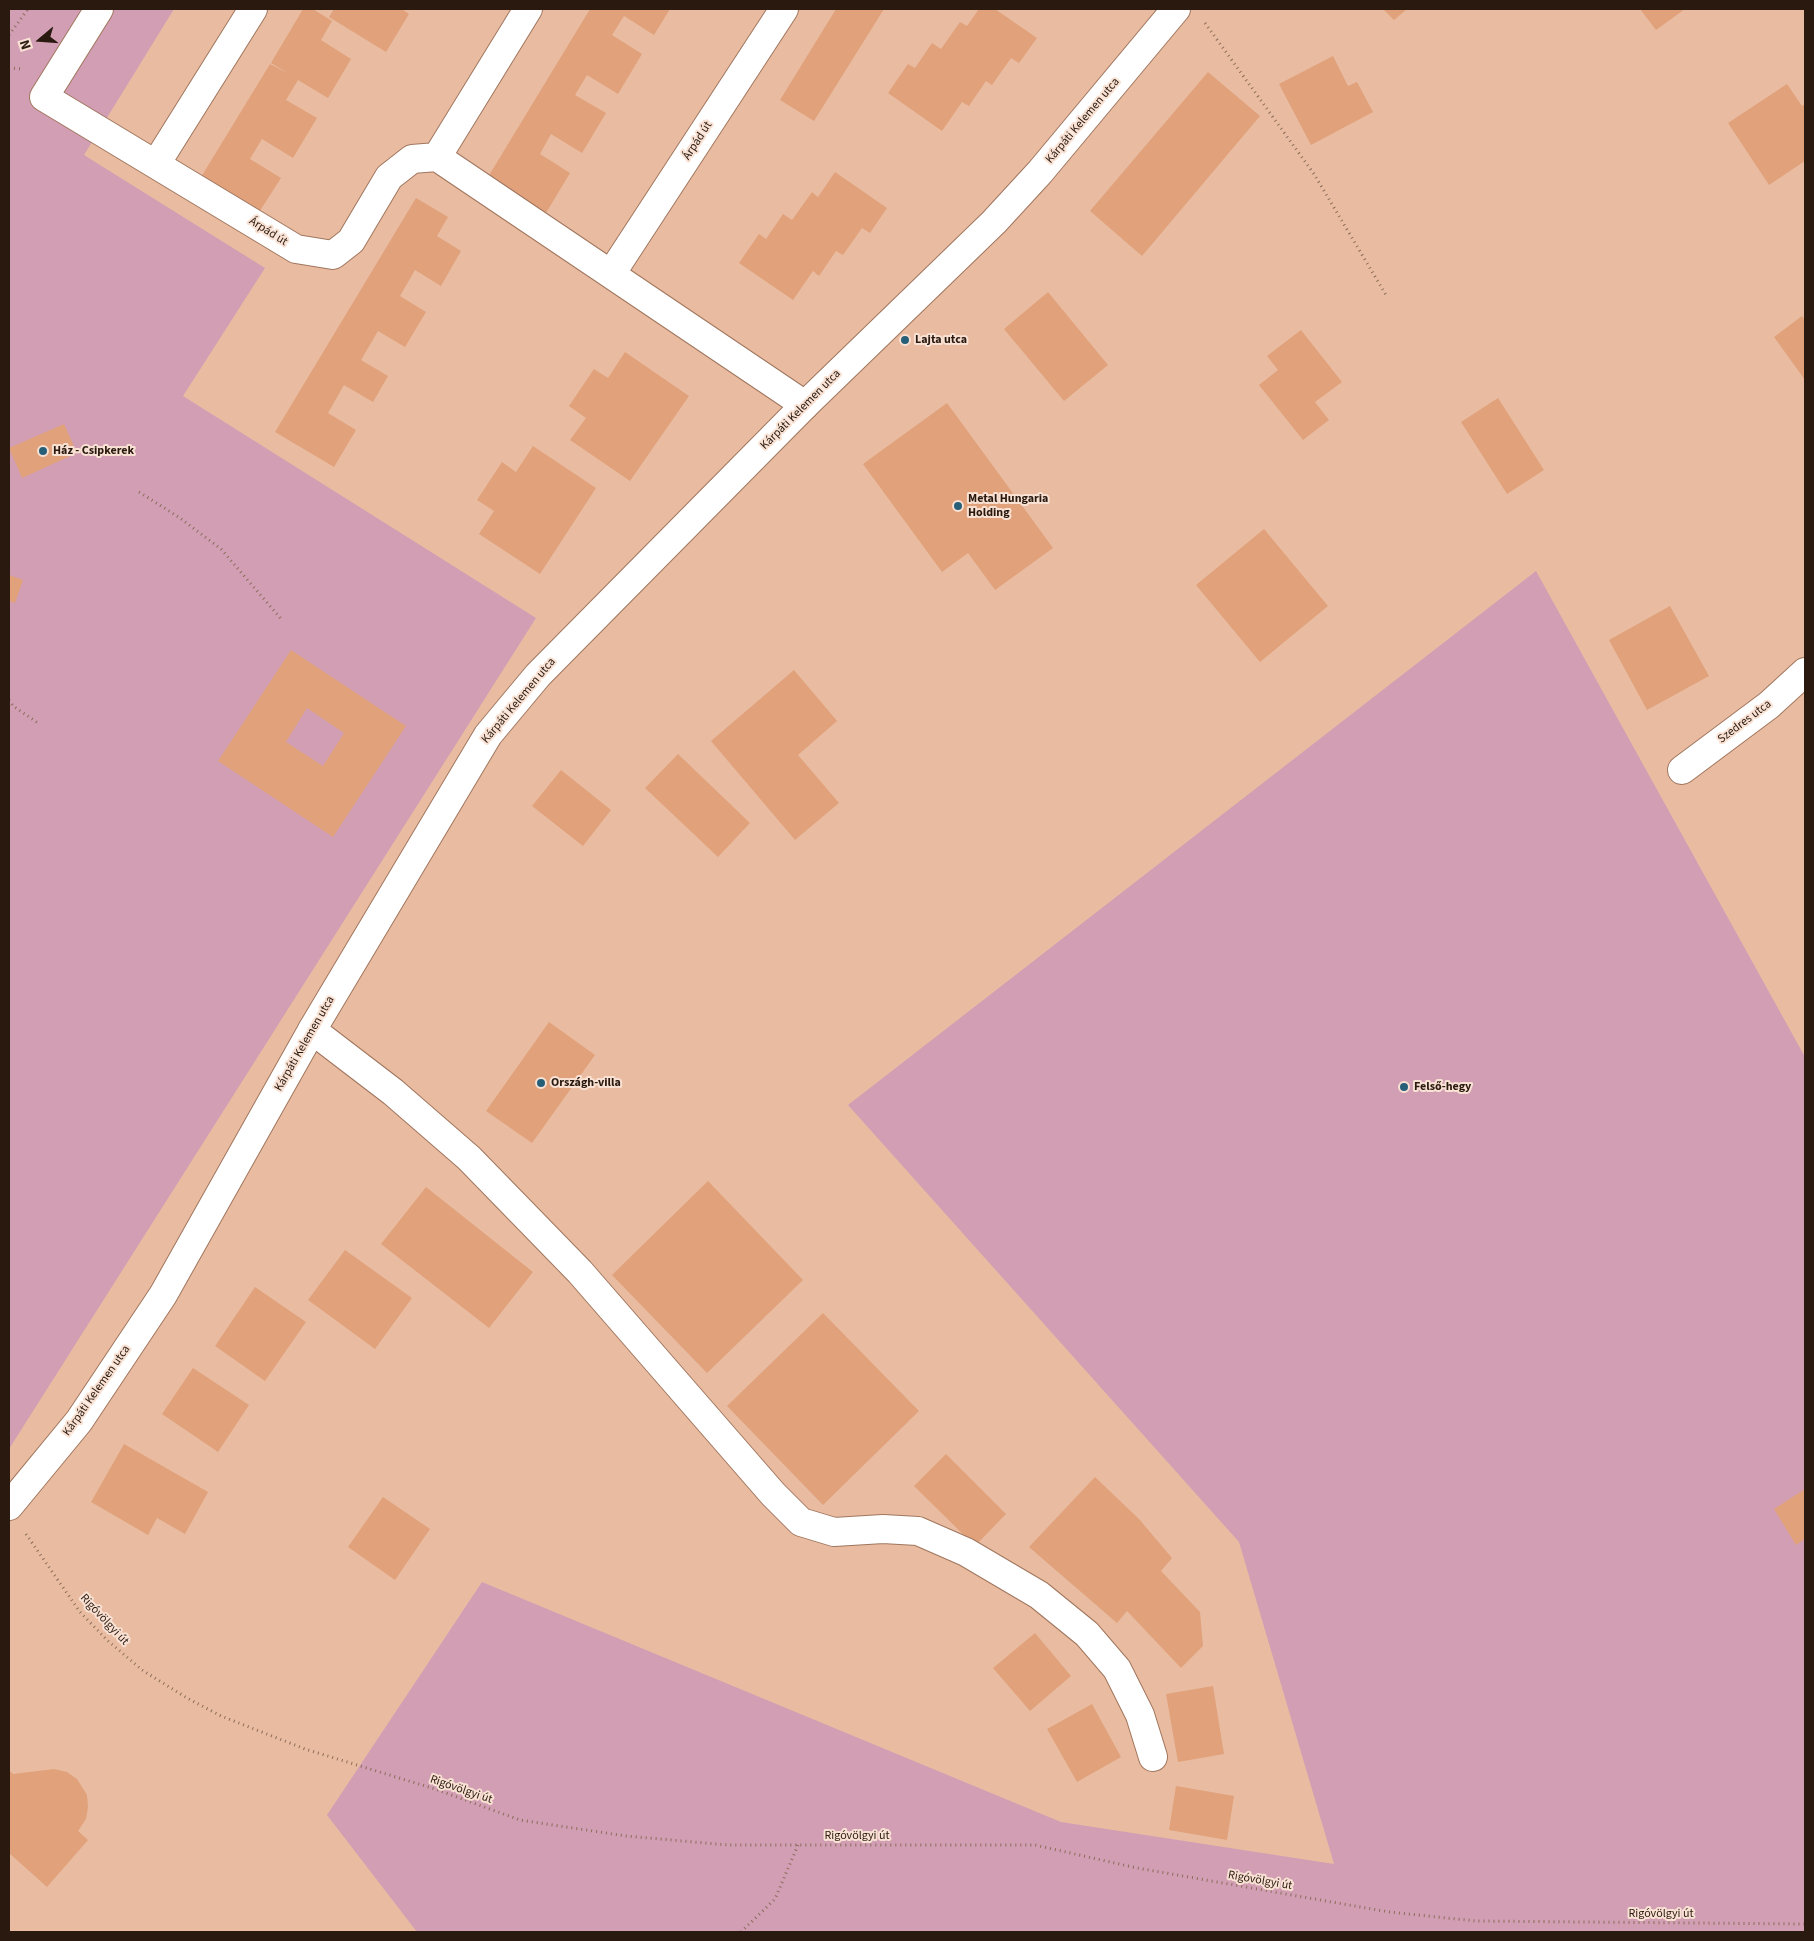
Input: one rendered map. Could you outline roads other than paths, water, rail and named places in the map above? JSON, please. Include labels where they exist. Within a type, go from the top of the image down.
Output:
[{"type":"street","name":"Árpád út","points":[[99,9],[44,97],[296,250],[333,255],[351,241],[389,177],[412,159],[437,157]]},
{"type":"street","points":[[156,164],[253,9]]},
{"type":"street","points":[[528,9],[437,157],[805,405]]},
{"type":"street","name":"Árpád út","points":[[611,274],[784,9]]},
{"type":"street","name":"Kárpáti Kelemen utca","points":[[14,1516],[163,1295],[312,1030],[488,735],[538,675],[805,405],[994,222],[1188,13]]},
{"type":"street","name":"Szedres utca","points":[[1682,770],[1769,704],[1805,672]]},
{"type":"street","points":[[312,1030],[393,1092],[469,1158],[580,1272],[772,1494],[801,1522],[834,1532],[883,1529],[918,1531],[966,1552],[1039,1595],[1087,1634],[1116,1669],[1140,1715],[1153,1757]]},
{"type":"place","name":"Lajta utca","points":[[905,340]]},
{"type":"place","name":"Ház - Csipkerek","points":[[43,451]]},
{"type":"place","name":"Metal Hungaria Holding","points":[[958,506]]},
{"type":"place","name":"Országh-villa","points":[[541,1083]]},
{"type":"place","name":"Felső-hegy","points":[[1404,1087]]}]
